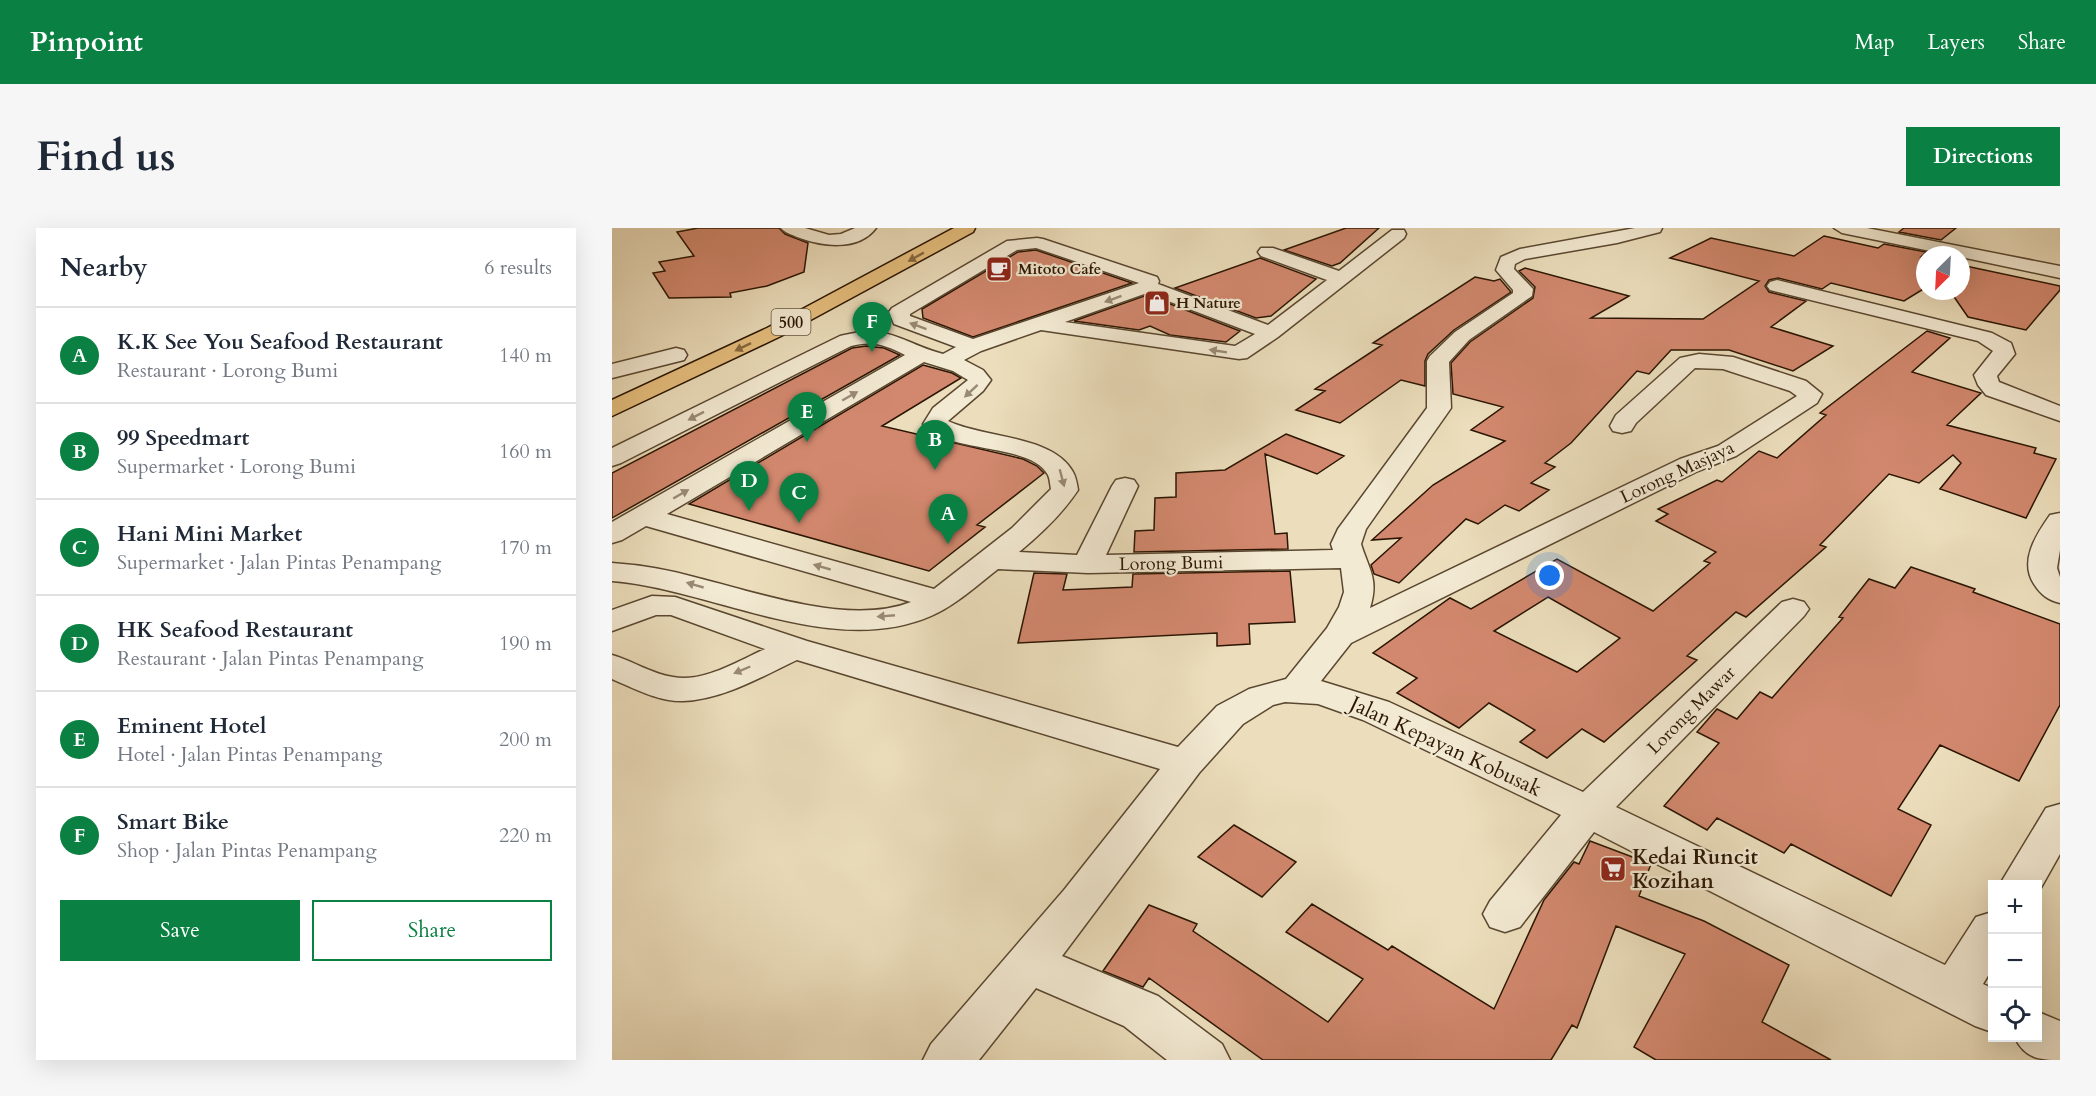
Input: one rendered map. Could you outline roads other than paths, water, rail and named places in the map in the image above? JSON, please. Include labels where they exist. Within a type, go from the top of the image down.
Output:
[{"type":"main road","name":"500","points":[[810,291],[930,228]]},
{"type":"main road","name":"500","points":[[612,409],[774,332],[967,228]]},
{"type":"main road","points":[[612,383],[697,345]]},
{"type":"street","points":[[789,228],[820,240],[840,241],[868,228]]},
{"type":"street","name":"Lorong Masjaya","points":[[1296,690],[1351,616],[1360,588],[1359,578],[1346,544],[1352,530],[1439,408],[1438,360],[1462,336],[1522,296],[1523,289],[1505,270],[1507,261],[1520,254],[1617,238],[1654,228]]},
{"type":"street","points":[[1842,228],[2060,272]]},
{"type":"street","points":[[1041,324],[1232,354],[1245,351],[1398,234]]},
{"type":"street","points":[[973,346],[901,320],[899,312],[905,306],[1013,245],[1037,243],[1146,279],[1150,281],[1147,287]]},
{"type":"street","points":[[1267,252],[1340,278]]},
{"type":"street","points":[[1777,286],[1985,337],[2003,348],[2004,354],[1985,375],[1989,385],[2002,394],[2060,414]]},
{"type":"street","points":[[612,534],[934,357],[1041,324],[1147,287],[1271,333]]},
{"type":"street","points":[[612,458],[856,338],[870,336],[890,339],[976,375],[980,380],[972,392],[940,413],[935,418],[935,424],[952,433],[1039,454],[1062,470],[1065,481],[1065,490],[1027,533],[939,600],[912,612],[892,616],[842,616],[768,606],[653,575],[612,572]]},
{"type":"street","points":[[612,371],[676,355]]},
{"type":"street","name":"Lorong Masjaya","points":[[1338,636],[1689,465],[1727,451],[1809,398],[1810,394],[1798,386],[1725,362],[1712,360],[1688,363],[1624,420],[1622,426]]},
{"type":"street","points":[[1088,564],[1095,544],[1125,486]]},
{"type":"street","points":[[643,516],[939,600]]},
{"type":"street","points":[[2060,521],[2040,561],[2044,579],[2060,594]]},
{"type":"street","points":[[612,546],[615,554],[653,575]]},
{"type":"street","name":"Lorong Bumi","points":[[991,561],[1088,564],[1351,559]]},
{"type":"street","points":[[612,621],[639,608],[665,604],[795,648],[1186,763]]},
{"type":"street","name":"Lorong Mawar","points":[[1505,914],[1588,811],[1793,609]]},
{"type":"street","points":[[612,666],[670,688],[683,690],[703,687],[795,648]]},
{"type":"street","name":"Jalan Kepayan Kobusak","points":[[948,1060],[1030,964],[1186,763],[1230,716],[1261,697],[1283,690],[1322,693],[1376,711],[1588,811],[1988,1009]]},
{"type":"street","points":[[2024,880],[2060,819]]},
{"type":"street","points":[[1954,991],[1990,934]]},
{"type":"street","points":[[1030,964],[1141,1011],[1204,1060]]},
{"type":"street","points":[[2042,1037],[2060,1046]]},
{"type":"place","name":"Mitoto Cafe","points":[[999,269]]},
{"type":"place","name":"H Nature","points":[[1157,303]]},
{"type":"place","name":"Smart Bike","points":[[872,352]]},
{"type":"place","name":"Eminent Hotel","points":[[807,442]]},
{"type":"place","name":"99 Speedmart","points":[[935,470]]},
{"type":"place","name":"HK Seafood Restaurant","points":[[749,511]]},
{"type":"place","name":"Hani Mini Market","points":[[799,523]]},
{"type":"place","name":"K.K See You Seafood Restaurant","points":[[948,544]]},
{"type":"place","name":"Kedai Runcit Kozihan","points":[[1613,869]]}]
